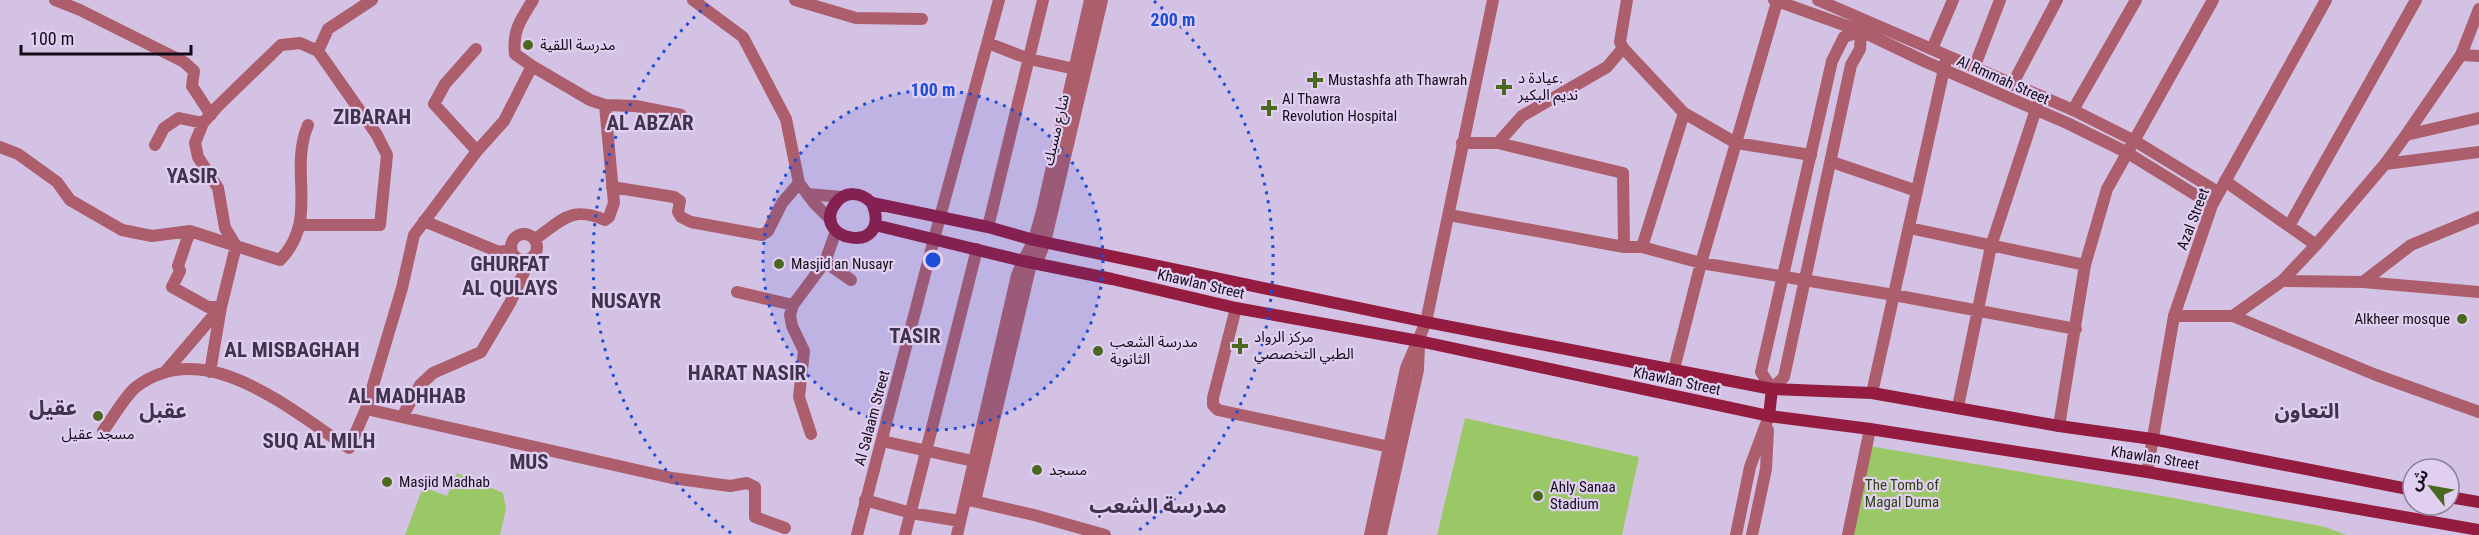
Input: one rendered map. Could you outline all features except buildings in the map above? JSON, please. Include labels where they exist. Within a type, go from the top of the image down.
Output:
[{"type":"main road","points":[[854,194],[867,198],[872,203],[876,213],[875,225],[870,232],[857,239],[842,236],[834,225],[835,203],[842,197],[854,194]]},
{"type":"main road","name":"Khawlan Street","points":[[872,203],[988,227],[1040,241],[1426,322],[1772,389],[1872,393],[2059,426],[2152,439],[2401,488]]},
{"type":"main road","points":[[897,229],[891,224],[891,217],[894,211],[902,208]]},
{"type":"main road","name":"Khawlan Street","points":[[875,225],[1236,308],[1419,341],[1769,416],[1870,429],[2147,472],[2479,530]]},
{"type":"main road","points":[[1112,279],[1116,256]]},
{"type":"main road","points":[[1769,416],[1772,389]]},
{"type":"main road","points":[[2461,499],[2479,502]]},
{"type":"street","points":[[55,0],[80,10],[184,62],[194,71],[192,86],[207,119]]},
{"type":"street","points":[[318,51],[328,29],[372,0]]},
{"type":"street","points":[[533,0],[517,26],[513,40],[515,54],[590,100],[605,105],[636,106],[681,115]]},
{"type":"street","points":[[693,0],[743,37],[786,118],[799,183],[834,225],[825,262],[793,304],[790,315],[792,326],[804,351],[799,397],[811,434]]},
{"type":"street","points":[[795,0],[815,2],[856,18],[921,19]]},
{"type":"street","points":[[940,217],[999,0]]},
{"type":"street","points":[[988,227],[1043,0]]},
{"type":"street","name":"شارع مسيك","points":[[1040,241],[1090,0]]},
{"type":"street","name":"شارع مسيك","points":[[1028,262],[1040,241],[1102,0]]},
{"type":"street","points":[[1370,535],[1406,368],[1426,322],[1449,215],[1461,143],[1493,0]]},
{"type":"street","points":[[1627,0],[1620,42],[1623,48],[1684,113],[1736,143],[1811,155]]},
{"type":"street","name":"Al Rmmah Street","points":[[1818,0],[1837,3],[1865,27],[1944,70],[2034,111],[2067,123],[2126,152],[2212,205]]},
{"type":"street","points":[[1932,49],[1953,0]]},
{"type":"street","points":[[1974,68],[2000,0]]},
{"type":"street","points":[[2012,85],[2057,0]]},
{"type":"street","points":[[2073,110],[2136,0]]},
{"type":"street","points":[[2059,426],[2085,265],[2107,189],[2213,0]]},
{"type":"street","name":"Azal Street","points":[[2147,472],[2174,316],[2212,205],[2326,0]]},
{"type":"street","points":[[2289,226],[2416,0]]},
{"type":"street","points":[[1674,369],[1701,263],[1777,1]]},
{"type":"street","name":"Al Rmmah Street","points":[[1777,1],[1932,49],[2073,110],[2222,187],[2289,226],[2316,245]]},
{"type":"street","points":[[2233,316],[2282,281],[2385,164],[2461,55],[2479,9]]},
{"type":"street","points":[[1865,27],[1860,49],[1851,65],[1784,377],[1772,389],[1761,372],[1832,61],[1844,37],[1865,27]]},
{"type":"street","points":[[210,372],[221,307],[236,246],[225,228],[218,188],[198,157],[195,142],[207,119],[281,45],[300,43],[318,51],[377,135],[387,155],[380,225],[301,225]]},
{"type":"street","points":[[988,43],[1029,59],[1075,69]]},
{"type":"street","points":[[1498,143],[1522,116],[1607,67],[1623,48]]},
{"type":"street","points":[[476,49],[445,84],[434,104],[477,151]]},
{"type":"street","points":[[2461,55],[2479,56]]},
{"type":"street","points":[[1872,393],[1947,56]]},
{"type":"street","points":[[166,371],[194,368],[231,378],[273,397],[349,448],[366,409],[402,288],[414,235],[477,151],[504,121],[532,66]]},
{"type":"street","points":[[1958,407],[1991,246],[2040,97]]},
{"type":"street","points":[[535,239],[558,221],[574,213],[592,214],[605,220],[609,217],[614,203],[605,105]]},
{"type":"street","points":[[1642,247],[1684,113]]},
{"type":"street","points":[[155,145],[164,128],[179,118],[207,119]]},
{"type":"street","points":[[2406,135],[2479,118]]},
{"type":"street","points":[[0,147],[18,154],[57,182],[70,200],[122,230],[152,236],[190,231],[280,260],[291,249],[301,225],[301,166],[308,125]]},
{"type":"street","points":[[1461,143],[1498,143],[1623,173],[1624,247]]},
{"type":"street","points":[[2385,164],[2479,152]]},
{"type":"street","points":[[1832,162],[1917,191]]},
{"type":"street","points":[[612,188],[674,197],[680,201],[678,212],[681,217],[691,222],[762,236],[768,231],[782,203],[799,183]]},
{"type":"street","points":[[807,194],[842,197]]},
{"type":"street","points":[[1449,215],[1624,247],[1642,247],[1701,263],[1894,295],[2076,329]]},
{"type":"street","name":"Al Salaam Street","points":[[856,535],[940,217]]},
{"type":"street","points":[[2363,282],[2411,245],[2479,217]]},
{"type":"street","points":[[424,221],[499,252],[512,250]]},
{"type":"street","points":[[1909,228],[2085,265]]},
{"type":"street","points":[[190,231],[178,266],[180,271],[172,287],[208,307],[221,307]]},
{"type":"street","points":[[402,417],[420,385],[433,373],[481,352],[510,303],[530,259],[538,248],[535,239],[528,234],[519,235],[512,241],[512,250],[521,260],[530,259]]},
{"type":"street","points":[[905,535],[977,249]]},
{"type":"street","points":[[825,262],[851,280]]},
{"type":"street","points":[[970,500],[973,461],[1017,275],[1028,262]]},
{"type":"street","points":[[957,535],[960,521],[970,500],[1030,268],[1028,262]]},
{"type":"street","points":[[2282,281],[2363,282],[2479,292]]},
{"type":"street","points":[[737,292],[793,304]]},
{"type":"street","points":[[103,431],[135,388],[166,371],[221,307]]},
{"type":"street","points":[[1236,308],[1213,398],[1213,405],[1218,410],[1390,447]]},
{"type":"street","points":[[2174,316],[2233,316],[2376,375],[2479,412]]},
{"type":"street","points":[[1381,535],[1418,370],[1419,341]]},
{"type":"street","points":[[366,409],[672,478],[730,486],[747,483],[755,487],[755,517],[786,528]]},
{"type":"street","points":[[1736,535],[1750,467],[1769,416]]},
{"type":"street","points":[[1752,535],[1766,469],[1769,416]]},
{"type":"street","points":[[1848,535],[1870,429]]},
{"type":"street","points":[[882,441],[973,461]]},
{"type":"street","points":[[865,500],[911,513],[960,521]]},
{"type":"street","points":[[970,500],[1105,535]]},
{"type":"green space","name":"Ahly Sanaa Stadium","points":[[1465,418],[1639,457],[1622,535],[1437,535]]},
{"type":"green space","name":"The Tomb of Magal Duma","points":[[1869,446],[2163,496],[2325,527],[2346,535],[1851,535]]},
{"type":"green space","points":[[457,473],[503,493],[506,509],[500,535],[405,535],[423,487],[447,496]]},
{"type":"place","name":"مدرسة اللقية","points":[[528,45]]},
{"type":"place","name":"Mustashfa ath Thawrah","points":[[1315,80]]},
{"type":"place","name":"عيادة د. نديم البكير","points":[[1504,87]]},
{"type":"place","name":"Al Thawra Revolution Hospital","points":[[1269,108]]},
{"type":"place","name":"Masjid an Nusayr","points":[[779,264]]},
{"type":"place","name":"Alkheer mosque","points":[[2462,319]]},
{"type":"place","name":"مركز الرواد الطبي التخصصي","points":[[1240,346]]},
{"type":"place","name":"مدرسة الشعب الثانوية","points":[[1098,351]]},
{"type":"place","name":"مسجد عقيل","points":[[98,416]]},
{"type":"place","name":"مسجد","points":[[1037,470]]},
{"type":"place","name":"Masjid Madhab","points":[[387,482]]},
{"type":"place","name":"Ahly Sanaa Stadium","points":[[1538,496]]},
{"type":"district","name":"ZIBARAH","points":[[372,117]]},
{"type":"district","name":"AL ABZAR","points":[[650,123]]},
{"type":"district","name":"YASIR","points":[[192,176]]},
{"type":"district","name":"GHURFAT AL QULAYS","points":[[510,276]]},
{"type":"district","name":"NUSAYR","points":[[626,301]]},
{"type":"district","name":"TASIR","points":[[915,336]]},
{"type":"district","name":"AL MISBAGHAH","points":[[292,350]]},
{"type":"district","name":"HARAT NASIR","points":[[747,373]]},
{"type":"district","name":"AL MADHHAB","points":[[407,396]]},
{"type":"district","name":"عقيل","points":[[53,408]]},
{"type":"district","name":"عقبل","points":[[163,411]]},
{"type":"district","name":"التعاون","points":[[2307,411]]},
{"type":"district","name":"SUQ AL MILH","points":[[319,441]]},
{"type":"district","name":"MUS","points":[[529,462]]},
{"type":"district","name":"مدرسة الشعب","points":[[1158,506]]}]
